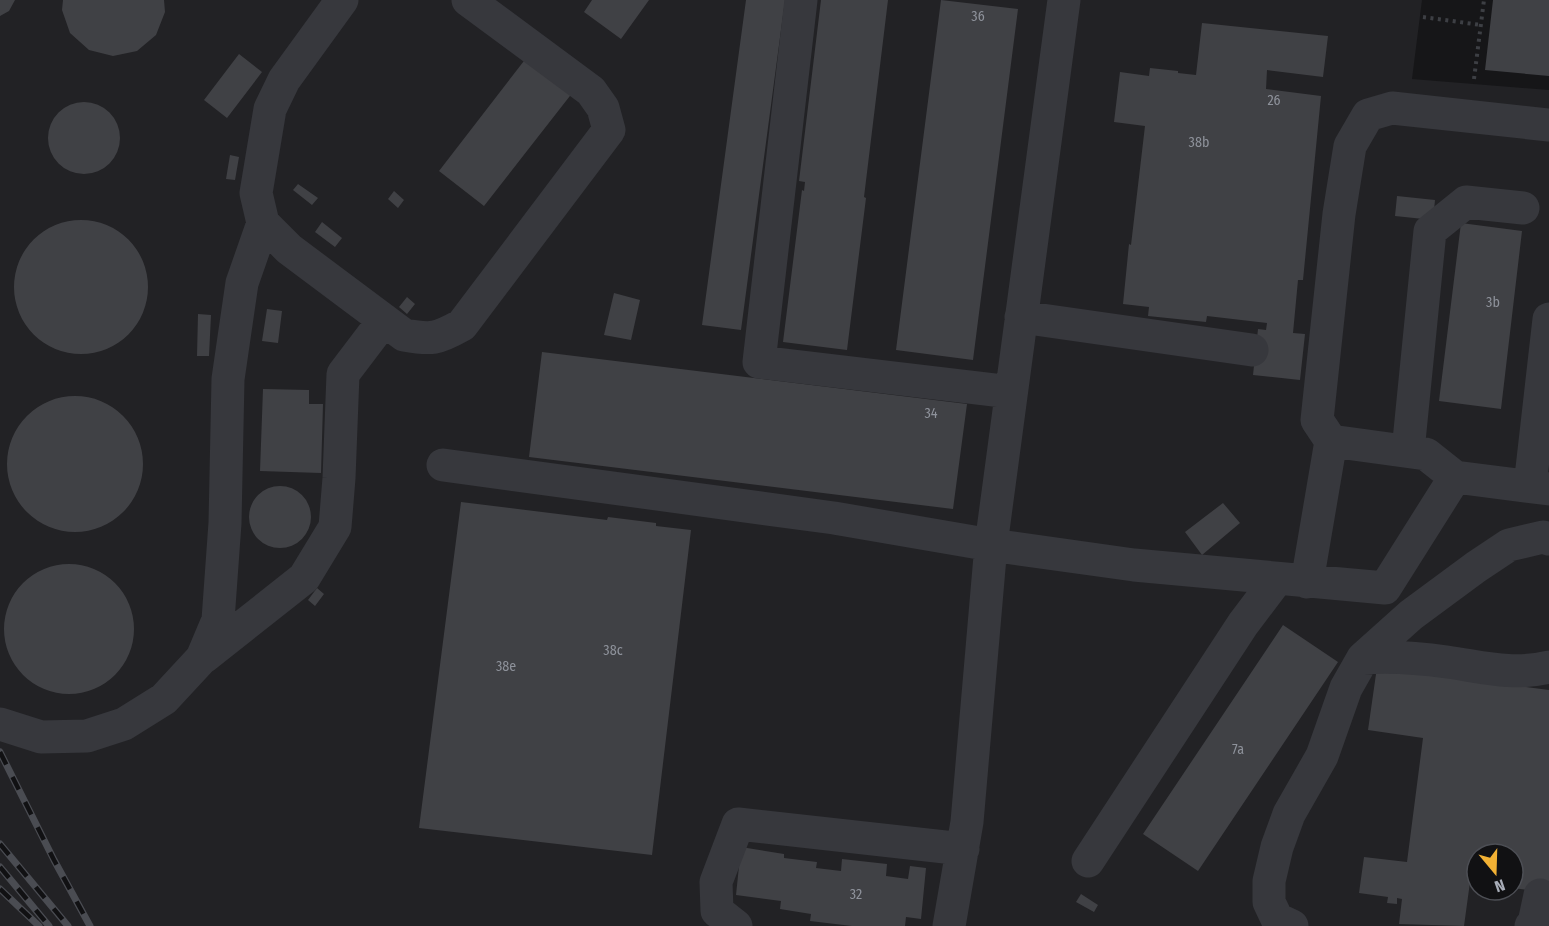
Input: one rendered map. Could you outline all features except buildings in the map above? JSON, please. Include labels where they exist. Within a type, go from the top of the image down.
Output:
[{"type":"lane","points":[[342,0],[284,80],[270,109],[256,193],[263,223],[289,249],[404,335],[425,339],[440,337],[462,325],[609,130],[603,108],[591,91],[468,0]]},
{"type":"lane","points":[[801,0],[759,362],[1011,393]]},
{"type":"lane","points":[[949,926],[967,822],[991,545],[1064,0]]},
{"type":"lane","points":[[1088,861],[1243,624],[1292,581],[1330,441],[1317,420],[1339,214],[1350,146],[1368,115],[1392,108],[1549,125]]},
{"type":"lane","points":[[1408,451],[1430,231],[1466,202],[1523,208]]},
{"type":"lane","points":[[202,658],[218,620],[225,523],[228,379],[242,283],[263,223]]},
{"type":"lane","points":[[1021,317],[1252,350]]},
{"type":"lane","points":[[1330,441],[1426,454],[1455,477],[1539,488],[1549,319]]},
{"type":"lane","points":[[0,724],[41,737],[87,736],[124,724],[164,699],[202,658],[304,578],[335,527],[343,374],[384,320]]},
{"type":"lane","points":[[443,465],[834,518],[991,545],[1134,565],[1385,588],[1455,477]]},
{"type":"lane","points":[[1292,926],[1277,919],[1269,902],[1269,881],[1277,847],[1289,813],[1322,756],[1346,688],[1363,658],[1411,615],[1509,545],[1543,537],[1549,538]]},
{"type":"lane","points":[[1363,658],[1396,656],[1449,662],[1502,672],[1549,667]]},
{"type":"lane","points":[[736,926],[717,911],[716,882],[738,824],[963,849]]},
{"type":"path","points":[[1474,80],[1484,0]]},
{"type":"path","points":[[1423,17],[1481,25]]},
{"type":"shaded area","points":[[0,0],[1422,0],[1412,79],[1549,90],[1549,926],[0,926]]},
{"type":"railway","points":[[0,752],[90,926]]},
{"type":"railway","points":[[0,844],[68,926]]},
{"type":"railway","points":[[0,867],[49,926]]},
{"type":"railway","points":[[0,889],[39,926]]}]
